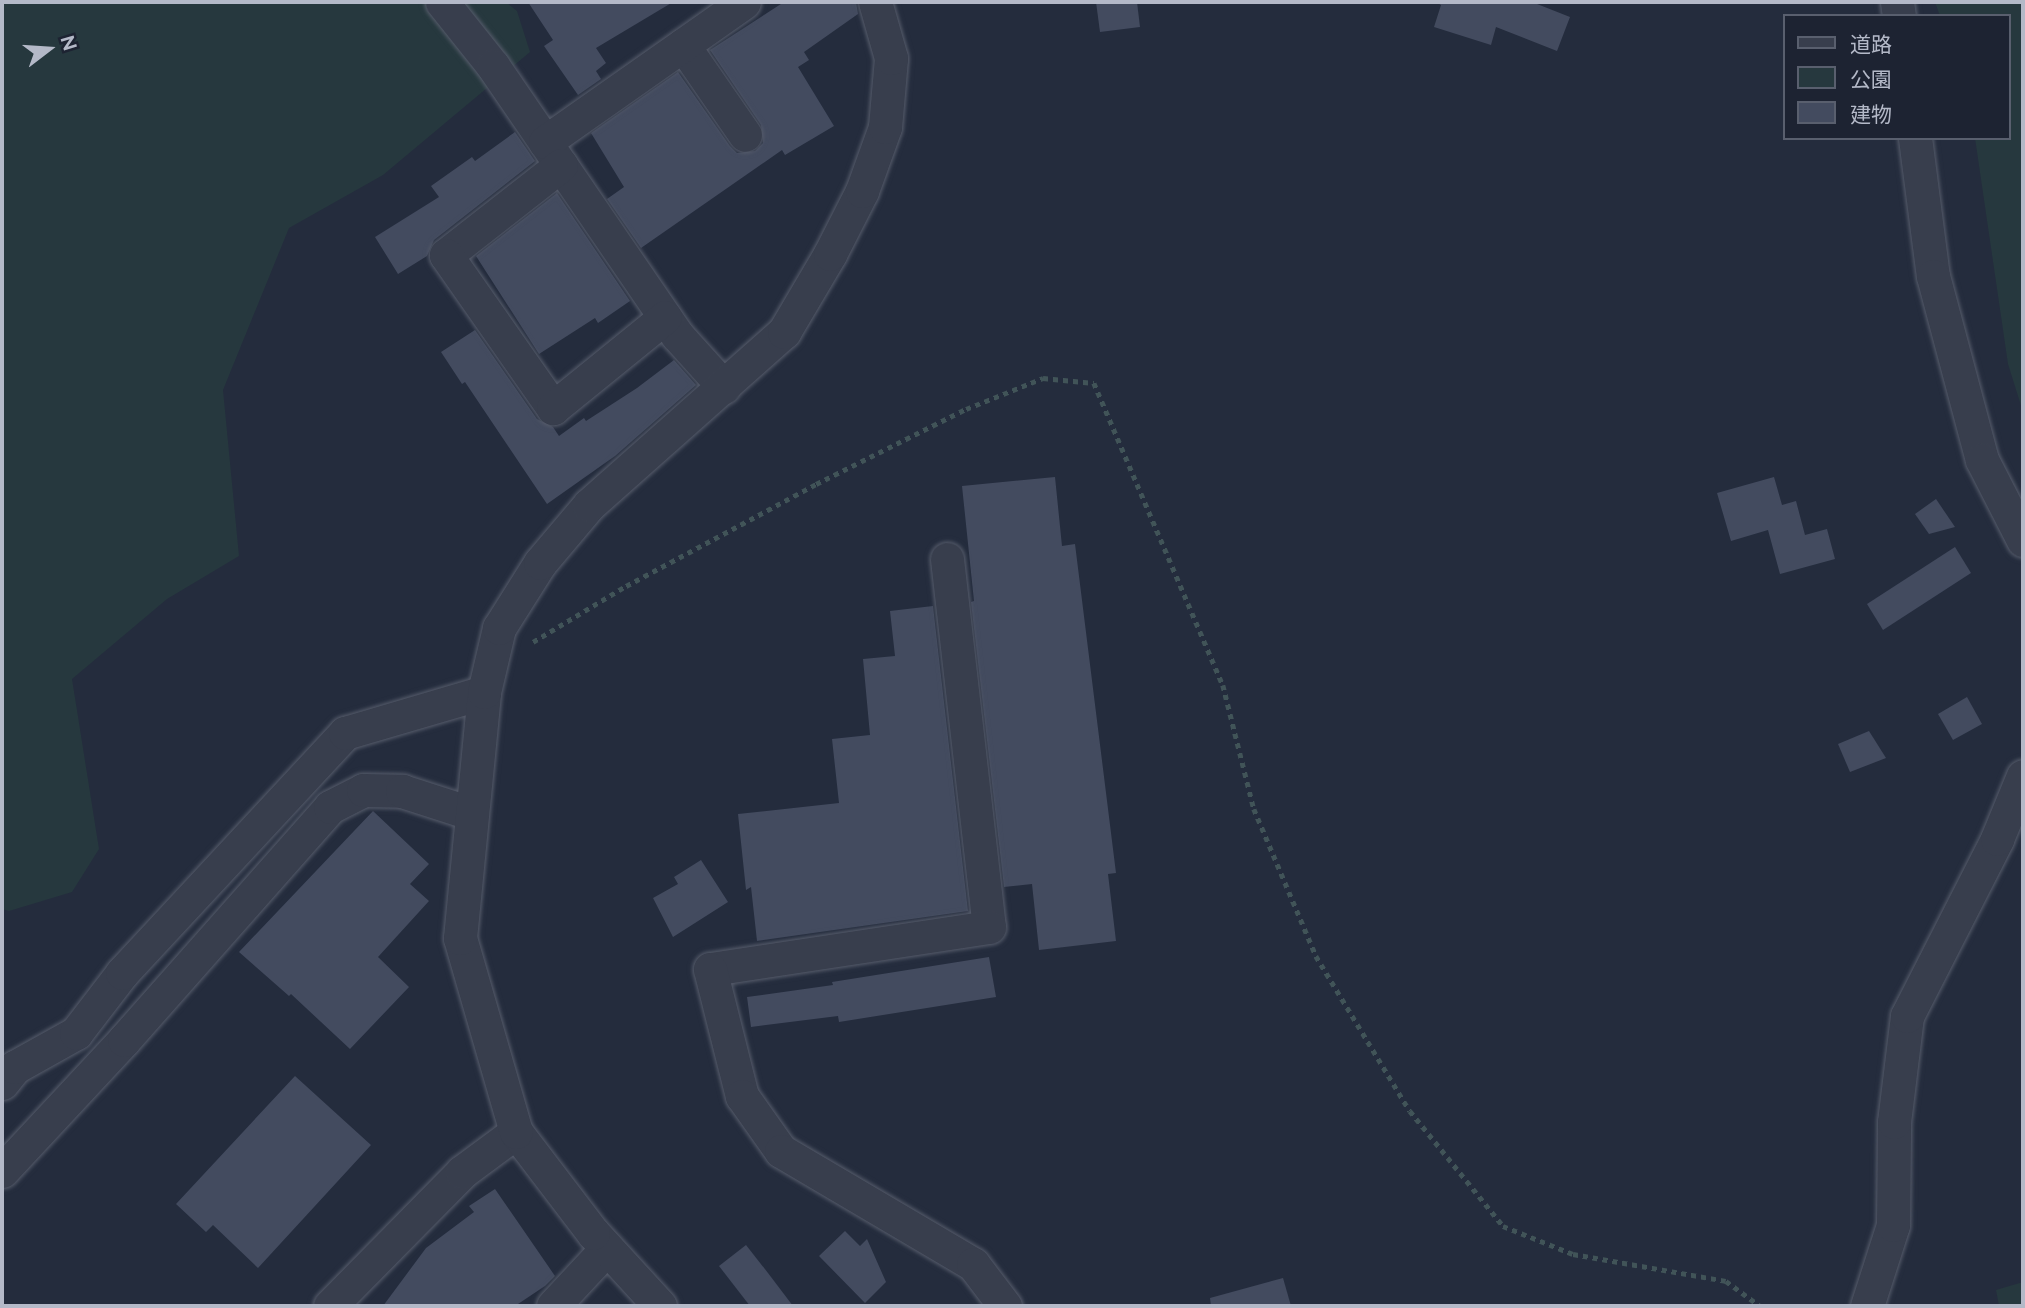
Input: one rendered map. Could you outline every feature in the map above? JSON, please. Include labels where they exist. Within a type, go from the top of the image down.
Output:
[{"type":"street","points":[[442,2],[494,66],[665,317],[724,387]]},
{"type":"street","points":[[665,317],[552,408],[446,255],[553,153],[683,45],[744,2]]},
{"type":"street","points":[[660,1306],[607,1248],[516,1132],[460,938],[470,813],[487,679],[499,628],[540,563],[589,505],[784,332],[862,191],[885,127],[890,95],[891,58],[875,2]]},
{"type":"street","points":[[683,45],[745,135]]},
{"type":"street","points":[[1915,140],[1933,276],[1982,460],[2023,540]]},
{"type":"street","points":[[947,559],[989,927],[710,970],[741,1096],[781,1151],[973,1264],[1006,1306]]},
{"type":"street","points":[[2,1083],[15,1068],[76,1033],[122,973],[345,733],[487,679]]},
{"type":"street","points":[[1867,1306],[1893,1225],[1894,1122],[1907,1016],[1997,839],[2023,776]]},
{"type":"street","points":[[2,1171],[124,1040],[330,807],[363,790],[402,791],[470,813]]},
{"type":"street","points":[[330,1306],[462,1172],[516,1132]]},
{"type":"street","points":[[553,1306],[607,1248]]},
{"type":"path","points":[[487,679],[626,586],[816,484],[966,409],[1043,378],[1094,383],[1223,685],[1254,809],[1316,956],[1410,1111],[1503,1226],[1573,1254],[1726,1282],[1760,1306]]},
{"type":"green space","points":[[2,2],[506,2],[517,11],[530,52],[383,175],[289,228],[223,390],[239,556],[167,599],[72,679],[99,849],[72,892],[9,911],[2,909]]},
{"type":"green space","points":[[1935,2],[2023,2],[2023,412],[2008,364],[1975,140],[2011,140],[2011,14],[1939,14]]},
{"type":"green space","points":[[2023,1282],[2023,1306],[1999,1306],[1996,1290]]},
{"type":"building","points":[[528,2],[673,2],[596,48],[606,63],[596,71],[601,79],[578,95],[544,46],[553,40]]},
{"type":"building","points":[[784,2],[856,2],[858,14],[804,52],[809,60],[798,67],[834,126],[785,155],[782,150],[641,248],[607,199],[624,187],[591,133],[678,72],[730,146],[737,153],[755,151],[763,143],[761,125],[710,50]]},
{"type":"building","points":[[1096,2],[1137,2],[1140,27],[1100,32]]},
{"type":"building","points":[[1436,2],[1532,2],[1570,17],[1557,51],[1496,27],[1491,45],[1434,27],[1441,5]]},
{"type":"building","points":[[515,132],[535,161],[434,240],[427,256],[398,274],[375,237],[439,197],[431,186],[472,157],[475,161]]},
{"type":"building","points":[[557,193],[630,301],[598,323],[595,318],[539,354],[476,256]]},
{"type":"building","points":[[475,330],[537,419],[553,427],[559,436],[584,418],[586,421],[637,388],[674,360],[696,385],[615,456],[547,504],[465,382],[462,384],[441,352]]},
{"type":"building","points":[[1055,477],[1062,546],[1075,544],[1116,873],[1108,874],[1116,941],[1039,950],[1032,884],[1004,887],[971,602],[974,601],[962,486]]},
{"type":"building","points":[[1774,477],[1782,505],[1796,501],[1805,535],[1827,529],[1835,559],[1780,574],[1768,530],[1731,541],[1717,493]]},
{"type":"building","points":[[1936,499],[1955,527],[1929,534],[1915,514]]},
{"type":"building","points":[[1955,547],[1971,573],[1883,630],[1867,604]]},
{"type":"building","points":[[933,606],[968,911],[757,941],[751,887],[746,890],[738,814],[839,803],[832,739],[870,735],[863,659],[895,656],[890,611]]},
{"type":"building","points":[[1967,697],[1982,724],[1953,740],[1938,714]]},
{"type":"building","points":[[1869,731],[1886,758],[1850,772],[1838,744]]},
{"type":"building","points":[[373,811],[429,864],[410,884],[429,901],[378,957],[409,987],[350,1049],[291,994],[289,996],[239,952]]},
{"type":"building","points":[[701,860],[728,902],[673,937],[653,898],[678,884],[674,877]]},
{"type":"building","points":[[989,957],[996,997],[839,1022],[838,1016],[751,1027],[747,997],[833,985],[832,982]]},
{"type":"building","points":[[295,1076],[371,1145],[258,1268],[213,1225],[206,1232],[176,1204]]},
{"type":"building","points":[[495,1189],[555,1276],[515,1306],[383,1306],[426,1248],[474,1212],[469,1206]]},
{"type":"building","points":[[845,1231],[860,1246],[867,1239],[886,1282],[865,1303],[819,1256]]},
{"type":"building","points":[[746,1245],[793,1306],[750,1306],[719,1266]]},
{"type":"building","points":[[1283,1278],[1291,1306],[1211,1306],[1210,1298]]}]
